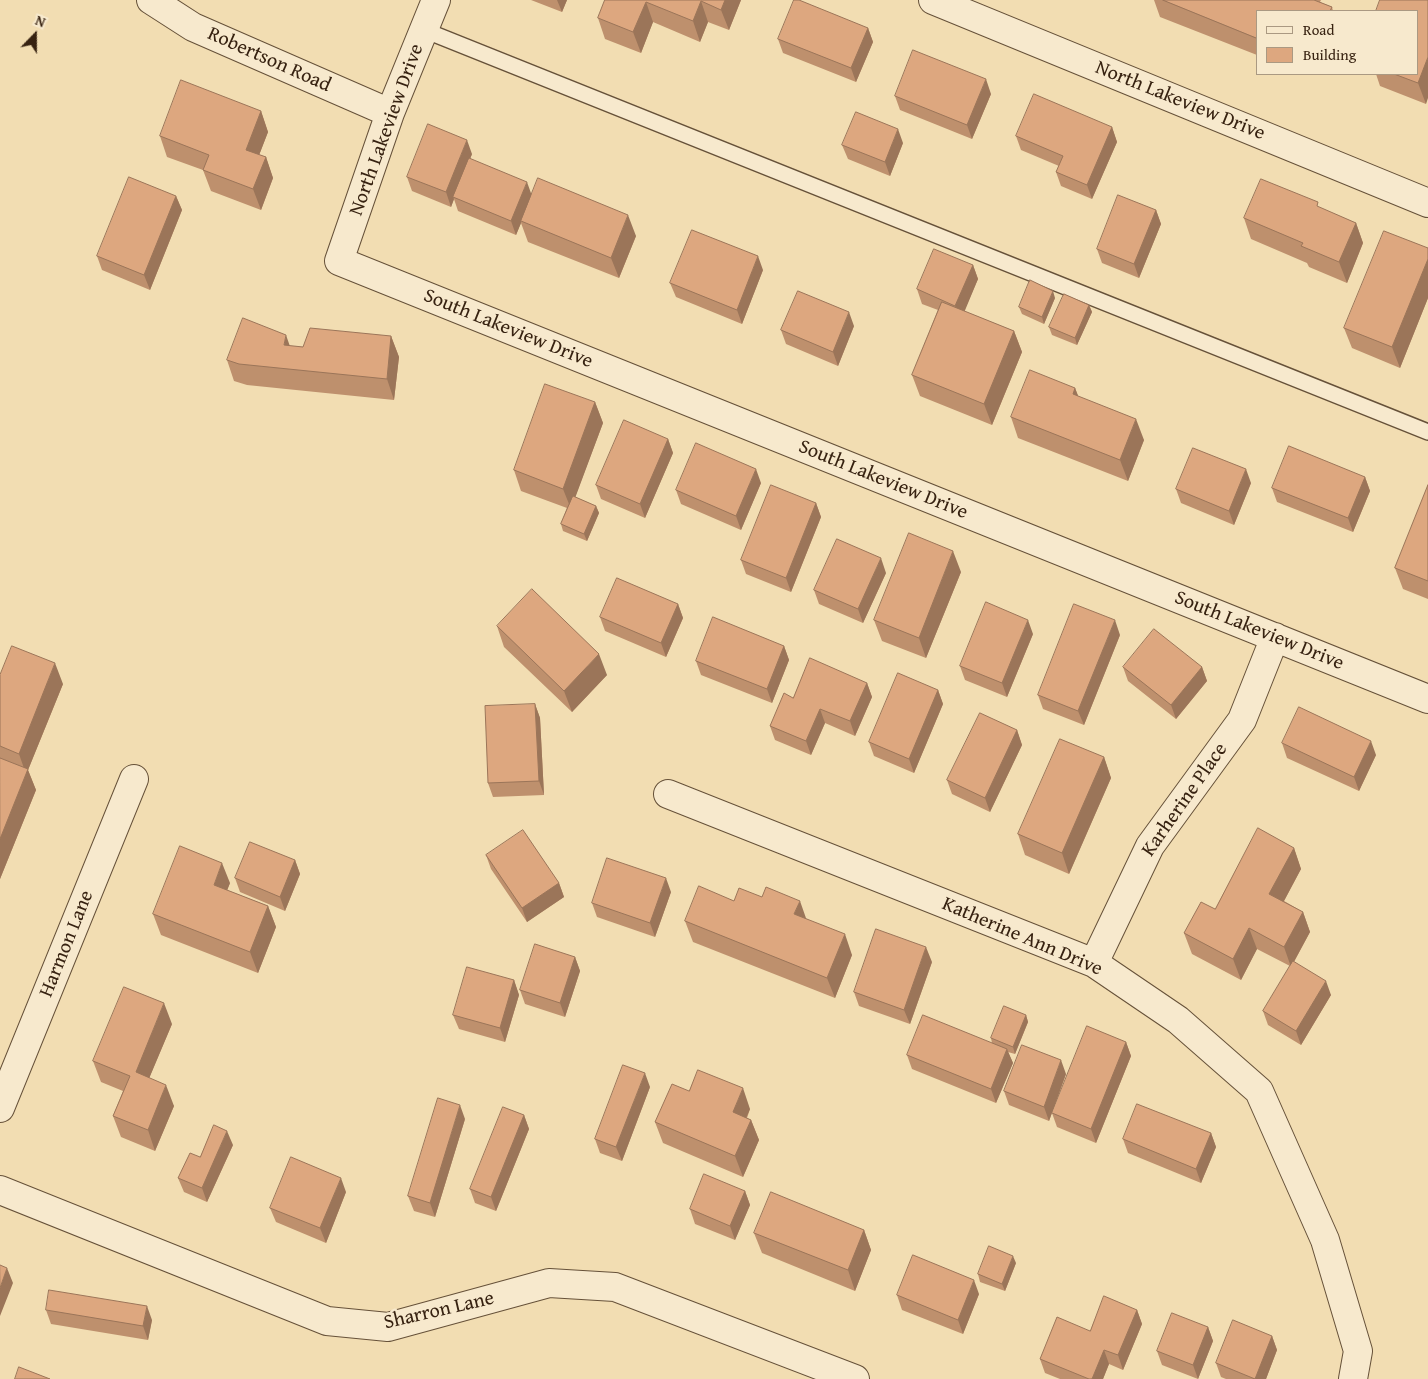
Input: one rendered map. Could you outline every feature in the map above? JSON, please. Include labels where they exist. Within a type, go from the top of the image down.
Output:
[{"type":"street","name":"Robertson Road","points":[[151,0],[193,27],[390,113]]},
{"type":"street","name":"North Lakeview Drive","points":[[339,261],[390,113],[436,0]]},
{"type":"street","name":"North Lakeview Drive","points":[[933,0],[1428,203]]},
{"type":"street","name":"South Lakeview Drive","points":[[339,261],[1428,699]]},
{"type":"street","name":"Karherine Place","points":[[1094,963],[1150,846],[1242,720],[1275,637]]},
{"type":"street","name":"Harmon Lane","points":[[0,1108],[134,780]]},
{"type":"street","name":"Katherine Ann Drive","points":[[668,794],[1094,963],[1178,1020],[1259,1090],[1325,1240],[1358,1351],[1353,1379]]},
{"type":"street","name":"Sharron Lane","points":[[0,1190],[327,1321],[388,1327],[549,1283],[615,1287],[855,1379]]},
{"type":"lane","points":[[424,30],[1428,432]]},
{"type":"building","points":[[605,0],[725,0],[721,10],[701,1],[693,21],[646,2],[633,32],[598,18]]},
{"type":"building","points":[[794,0],[799,0],[868,28],[851,68],[778,39]]},
{"type":"building","points":[[1163,0],[1314,0],[1332,7],[1330,10],[1256,10],[1256,38]]},
{"type":"building","points":[[1380,0],[1428,0],[1428,57],[1418,83],[1397,75],[1418,75],[1418,10],[1376,10]]},
{"type":"building","points":[[913,50],[986,79],[967,125],[895,96]]},
{"type":"building","points":[[181,80],[261,111],[246,150],[266,157],[253,189],[203,170],[209,155],[160,136]]},
{"type":"building","points":[[1034,94],[1112,127],[1087,185],[1056,172],[1063,156],[1016,136]]},
{"type":"building","points":[[856,112],[898,129],[885,162],[842,145]]},
{"type":"building","points":[[428,124],[467,140],[446,192],[407,177]]},
{"type":"building","points":[[469,158],[527,182],[511,221],[453,197]]},
{"type":"building","points":[[129,177],[176,196],[144,275],[97,256]]},
{"type":"building","points":[[538,178],[628,215],[611,258],[521,221]]},
{"type":"building","points":[[1261,179],[1318,202],[1317,206],[1356,223],[1339,262],[1301,246],[1303,243],[1244,218]]},
{"type":"building","points":[[1118,195],[1156,210],[1134,264],[1097,249]]},
{"type":"building","points":[[692,230],[758,256],[737,310],[670,283]]},
{"type":"building","points":[[1384,231],[1428,248],[1428,259],[1392,347],[1344,328]]},
{"type":"building","points":[[934,249],[973,265],[955,306],[917,289]]},
{"type":"building","points":[[1030,280],[1053,291],[1042,317],[1019,307]]},
{"type":"building","points":[[798,291],[849,312],[833,352],[781,330]]},
{"type":"building","points":[[1064,294],[1089,305],[1075,338],[1049,327]]},
{"type":"building","points":[[942,302],[1014,331],[984,404],[912,375]]},
{"type":"building","points":[[243,318],[286,335],[284,345],[303,347],[310,328],[391,336],[387,379],[239,364],[227,360]]},
{"type":"building","points":[[1030,370],[1075,388],[1073,394],[1136,419],[1120,460],[1011,417]]},
{"type":"building","points":[[545,384],[595,402],[563,489],[514,470]]},
{"type":"building","points":[[624,420],[668,439],[640,504],[596,485]]},
{"type":"building","points":[[696,443],[756,469],[736,516],[676,490]]},
{"type":"building","points":[[1289,446],[1365,477],[1348,518],[1272,488]]},
{"type":"building","points":[[1193,448],[1246,469],[1229,511],[1176,489]]},
{"type":"building","points":[[771,485],[816,503],[786,578],[741,560]]},
{"type":"building","points":[[1428,485],[1428,581],[1395,568]]},
{"type":"building","points":[[573,496],[596,506],[584,534],[561,524]]},
{"type":"building","points":[[909,533],[953,551],[919,638],[874,620]]},
{"type":"building","points":[[837,539],[881,558],[858,609],[814,590]]},
{"type":"building","points":[[617,578],[678,604],[661,643],[600,617]]},
{"type":"building","points":[[532,589],[599,654],[564,691],[497,626]]},
{"type":"building","points":[[986,602],[1028,620],[1002,683],[960,666]]},
{"type":"building","points":[[1074,604],[1115,620],[1078,711],[1038,695]]},
{"type":"building","points":[[713,617],[784,646],[767,689],[696,661]]},
{"type":"building","points":[[1154,629],[1202,667],[1171,705],[1123,667]]},
{"type":"building","points":[[12,646],[55,663],[19,754],[0,746],[0,675]]},
{"type":"building","points":[[810,658],[867,683],[850,721],[820,709],[806,741],[770,726],[784,693],[793,698]]},
{"type":"building","points":[[898,673],[938,690],[909,759],[869,742]]},
{"type":"building","points":[[535,704],[539,781],[488,783],[485,706]]},
{"type":"building","points":[[1299,707],[1371,741],[1354,777],[1282,743]]},
{"type":"building","points":[[980,713],[1017,730],[985,798],[947,780]]},
{"type":"building","points":[[1060,739],[1104,757],[1062,853],[1018,834]]},
{"type":"building","points":[[0,758],[28,769],[0,839]]},
{"type":"building","points":[[1258,828],[1294,848],[1269,894],[1303,912],[1284,947],[1249,928],[1233,959],[1184,933],[1201,902],[1215,909]]},
{"type":"building","points":[[523,830],[559,883],[522,908],[486,855]]},
{"type":"building","points":[[250,842],[295,860],[280,897],[235,878]]},
{"type":"building","points":[[180,846],[222,863],[214,885],[268,906],[250,952],[153,914]]},
{"type":"building","points":[[607,858],[666,878],[650,923],[592,903]]},
{"type":"building","points":[[699,886],[734,901],[739,888],[762,897],[766,887],[800,901],[794,914],[845,934],[827,978],[685,921]]},
{"type":"building","points":[[876,929],[926,947],[904,1010],[854,992]]},
{"type":"building","points":[[535,944],[575,957],[560,1003],[520,990]]},
{"type":"building","points":[[1293,961],[1326,981],[1296,1031],[1263,1011]]},
{"type":"building","points":[[467,967],[514,980],[500,1028],[453,1015]]},
{"type":"building","points":[[124,987],[164,1003],[136,1072],[166,1085],[148,1130],[113,1116],[130,1076],[93,1061]]},
{"type":"building","points":[[1004,1006],[1026,1015],[1013,1047],[991,1038]]},
{"type":"building","points":[[923,1015],[1007,1049],[991,1089],[907,1055]]},
{"type":"building","points":[[1087,1026],[1126,1042],[1091,1129],[1052,1113]]},
{"type":"building","points":[[1022,1045],[1061,1060],[1044,1107],[1004,1091]]},
{"type":"building","points":[[623,1065],[645,1073],[616,1147],[595,1139]]},
{"type":"building","points":[[698,1070],[743,1088],[733,1112],[751,1120],[735,1156],[655,1122],[672,1084],[689,1091]]},
{"type":"building","points":[[438,1098],[460,1105],[430,1203],[408,1196]]},
{"type":"building","points":[[1137,1104],[1211,1133],[1196,1169],[1123,1139]]},
{"type":"building","points":[[503,1107],[524,1115],[491,1197],[470,1189]]},
{"type":"building","points":[[214,1125],[227,1131],[202,1188],[178,1178],[190,1153],[200,1157]]},
{"type":"building","points":[[291,1157],[341,1178],[320,1228],[270,1208]]},
{"type":"building","points":[[704,1174],[745,1191],[730,1226],[690,1209]]},
{"type":"building","points":[[771,1192],[864,1230],[848,1270],[754,1233]]},
{"type":"building","points":[[989,1246],[1013,1256],[1002,1284],[978,1274]]},
{"type":"building","points":[[913,1255],[974,1280],[958,1320],[897,1295]]},
{"type":"building","points":[[0,1265],[7,1268],[0,1288]]},
{"type":"building","points":[[49,1290],[147,1306],[143,1326],[46,1310]]},
{"type":"building","points":[[1104,1296],[1137,1310],[1118,1355],[1104,1350],[1092,1379],[1040,1359],[1057,1317],[1090,1331]]},
{"type":"building","points":[[1172,1313],[1208,1327],[1193,1365],[1157,1351]]},
{"type":"building","points":[[1233,1320],[1272,1336],[1255,1379],[1216,1363]]},
{"type":"building","points":[[19,1367],[50,1379],[15,1379]]}]
